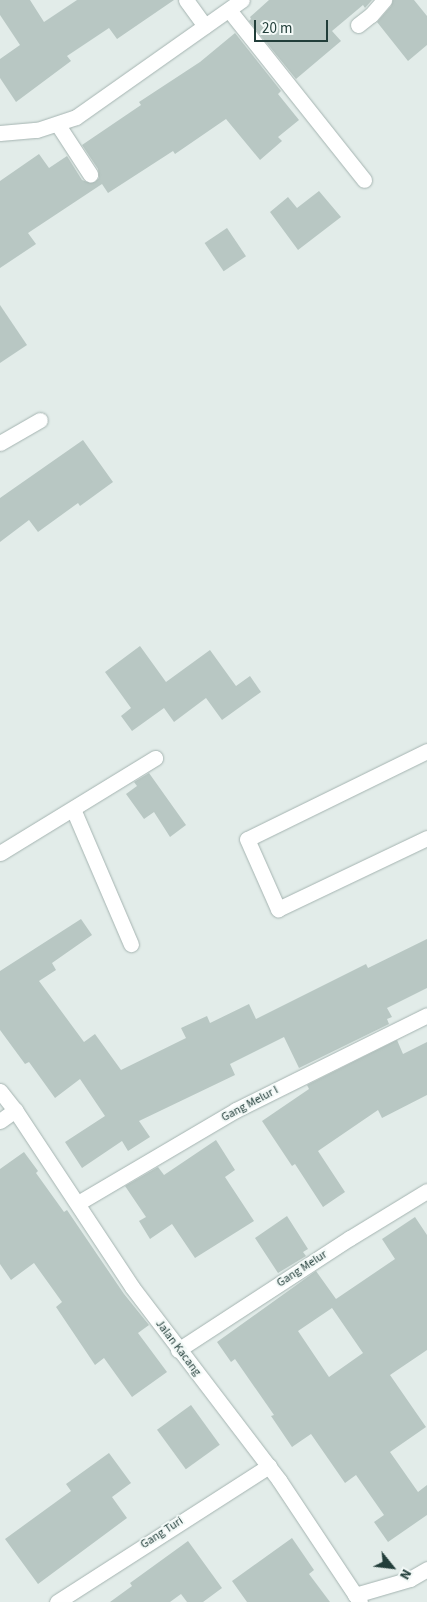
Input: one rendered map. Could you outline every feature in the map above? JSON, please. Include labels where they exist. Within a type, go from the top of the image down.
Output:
[{"type":"street","points":[[186,0],[205,26]]},
{"type":"street","points":[[0,132],[37,130],[76,117],[242,0]]},
{"type":"street","points":[[358,25],[371,15],[384,0]]},
{"type":"street","points":[[229,10],[364,180]]},
{"type":"street","points":[[58,124],[90,174]]},
{"type":"street","points":[[0,443],[40,420]]},
{"type":"street","points":[[427,750],[247,839],[278,909],[427,838]]},
{"type":"street","points":[[0,853],[155,758]]},
{"type":"street","points":[[73,809],[131,944]]},
{"type":"street","name":"Gang Melur I","points":[[78,1203],[236,1110],[427,1016]]},
{"type":"street","name":"Jalan Kacang","points":[[0,1091],[78,1203],[132,1286],[178,1350],[269,1466],[357,1598]]},
{"type":"street","points":[[0,1121],[15,1110]]},
{"type":"street","name":"Gang Melur","points":[[178,1350],[350,1238],[427,1191]]},
{"type":"street","name":"Gang Turi","points":[[57,1602],[269,1466]]},
{"type":"street","points":[[357,1598],[410,1579],[427,1569]]},
{"type":"building","points":[[0,0],[30,0],[44,22],[77,0],[174,0],[117,39],[109,28],[67,56],[71,61],[16,102],[0,78],[0,59],[20,45],[0,15]]},
{"type":"building","points":[[269,0],[372,0],[365,8],[363,5],[332,31],[341,41],[296,79],[249,21],[250,17]]},
{"type":"building","points":[[393,0],[414,0],[427,16],[427,45],[408,61],[377,22],[391,6]]},
{"type":"building","points":[[235,33],[281,91],[278,94],[299,120],[278,137],[282,141],[260,160],[226,119],[175,154],[173,151],[108,193],[102,184],[28,233],[36,244],[0,268],[0,181],[39,154],[49,168],[67,156],[82,180],[90,183],[95,182],[99,178],[98,169],[82,145],[141,105],[139,102],[200,62]]},
{"type":"building","points":[[319,191],[341,217],[298,250],[270,212],[288,197],[297,208]]},
{"type":"building","points":[[227,228],[246,256],[224,271],[205,243]]},
{"type":"building","points":[[0,305],[27,345],[0,363]]},
{"type":"building","points":[[83,440],[113,482],[80,506],[78,503],[38,532],[29,520],[0,542],[0,498]]},
{"type":"building","points":[[140,646],[166,682],[210,650],[236,686],[250,676],[261,692],[222,720],[206,698],[174,722],[164,708],[132,731],[121,716],[131,708],[105,672]]},
{"type":"building","points":[[149,773],[186,825],[170,837],[154,812],[144,819],[126,794],[137,786],[134,782]]},
{"type":"building","points":[[81,919],[92,935],[52,963],[56,970],[39,981],[84,1042],[95,1034],[121,1070],[186,1038],[181,1028],[207,1016],[210,1023],[249,1004],[256,1019],[366,964],[368,968],[427,939],[427,988],[387,1008],[392,1017],[387,1019],[389,1024],[299,1068],[284,1037],[230,1064],[235,1075],[139,1121],[150,1137],[128,1151],[122,1141],[82,1168],[65,1142],[105,1116],[80,1079],[55,1098],[29,1062],[25,1064],[0,1030],[0,971]]},
{"type":"building","points":[[397,1040],[403,1054],[427,1042],[427,1095],[382,1118],[378,1110],[318,1151],[345,1192],[323,1207],[295,1164],[292,1166],[262,1121],[309,1089],[307,1085]]},
{"type":"building","points":[[216,1140],[235,1170],[225,1177],[254,1221],[195,1258],[172,1224],[150,1239],[139,1221],[146,1217],[125,1186],[158,1167],[164,1175]]},
{"type":"building","points":[[24,1152],[38,1171],[36,1173],[64,1212],[67,1210],[124,1294],[149,1325],[138,1333],[167,1372],[132,1397],[104,1358],[95,1365],[56,1307],[62,1302],[34,1263],[11,1280],[0,1264],[0,1169]]},
{"type":"building","points":[[287,1216],[308,1249],[303,1252],[306,1256],[278,1273],[255,1238]]},
{"type":"building","points":[[415,1217],[427,1235],[427,1350],[390,1375],[426,1427],[390,1452],[418,1492],[427,1485],[427,1515],[388,1542],[374,1522],[384,1515],[356,1475],[345,1483],[311,1434],[292,1447],[271,1416],[274,1415],[235,1359],[231,1362],[217,1342],[316,1271],[336,1299],[395,1259],[382,1239]],"holes":[[[332,1308],[363,1353],[329,1377],[298,1331]]]},
{"type":"building","points":[[191,1405],[220,1445],[186,1469],[157,1430]]},
{"type":"building","points":[[109,1453],[131,1483],[112,1497],[127,1518],[38,1584],[5,1539],[71,1491],[66,1484]]},
{"type":"building","points":[[292,1538],[314,1570],[309,1574],[330,1602],[247,1602],[232,1581]]},
{"type":"building","points":[[188,1541],[222,1588],[203,1602],[187,1602],[181,1594],[170,1602],[110,1602],[132,1586],[130,1583]]}]
